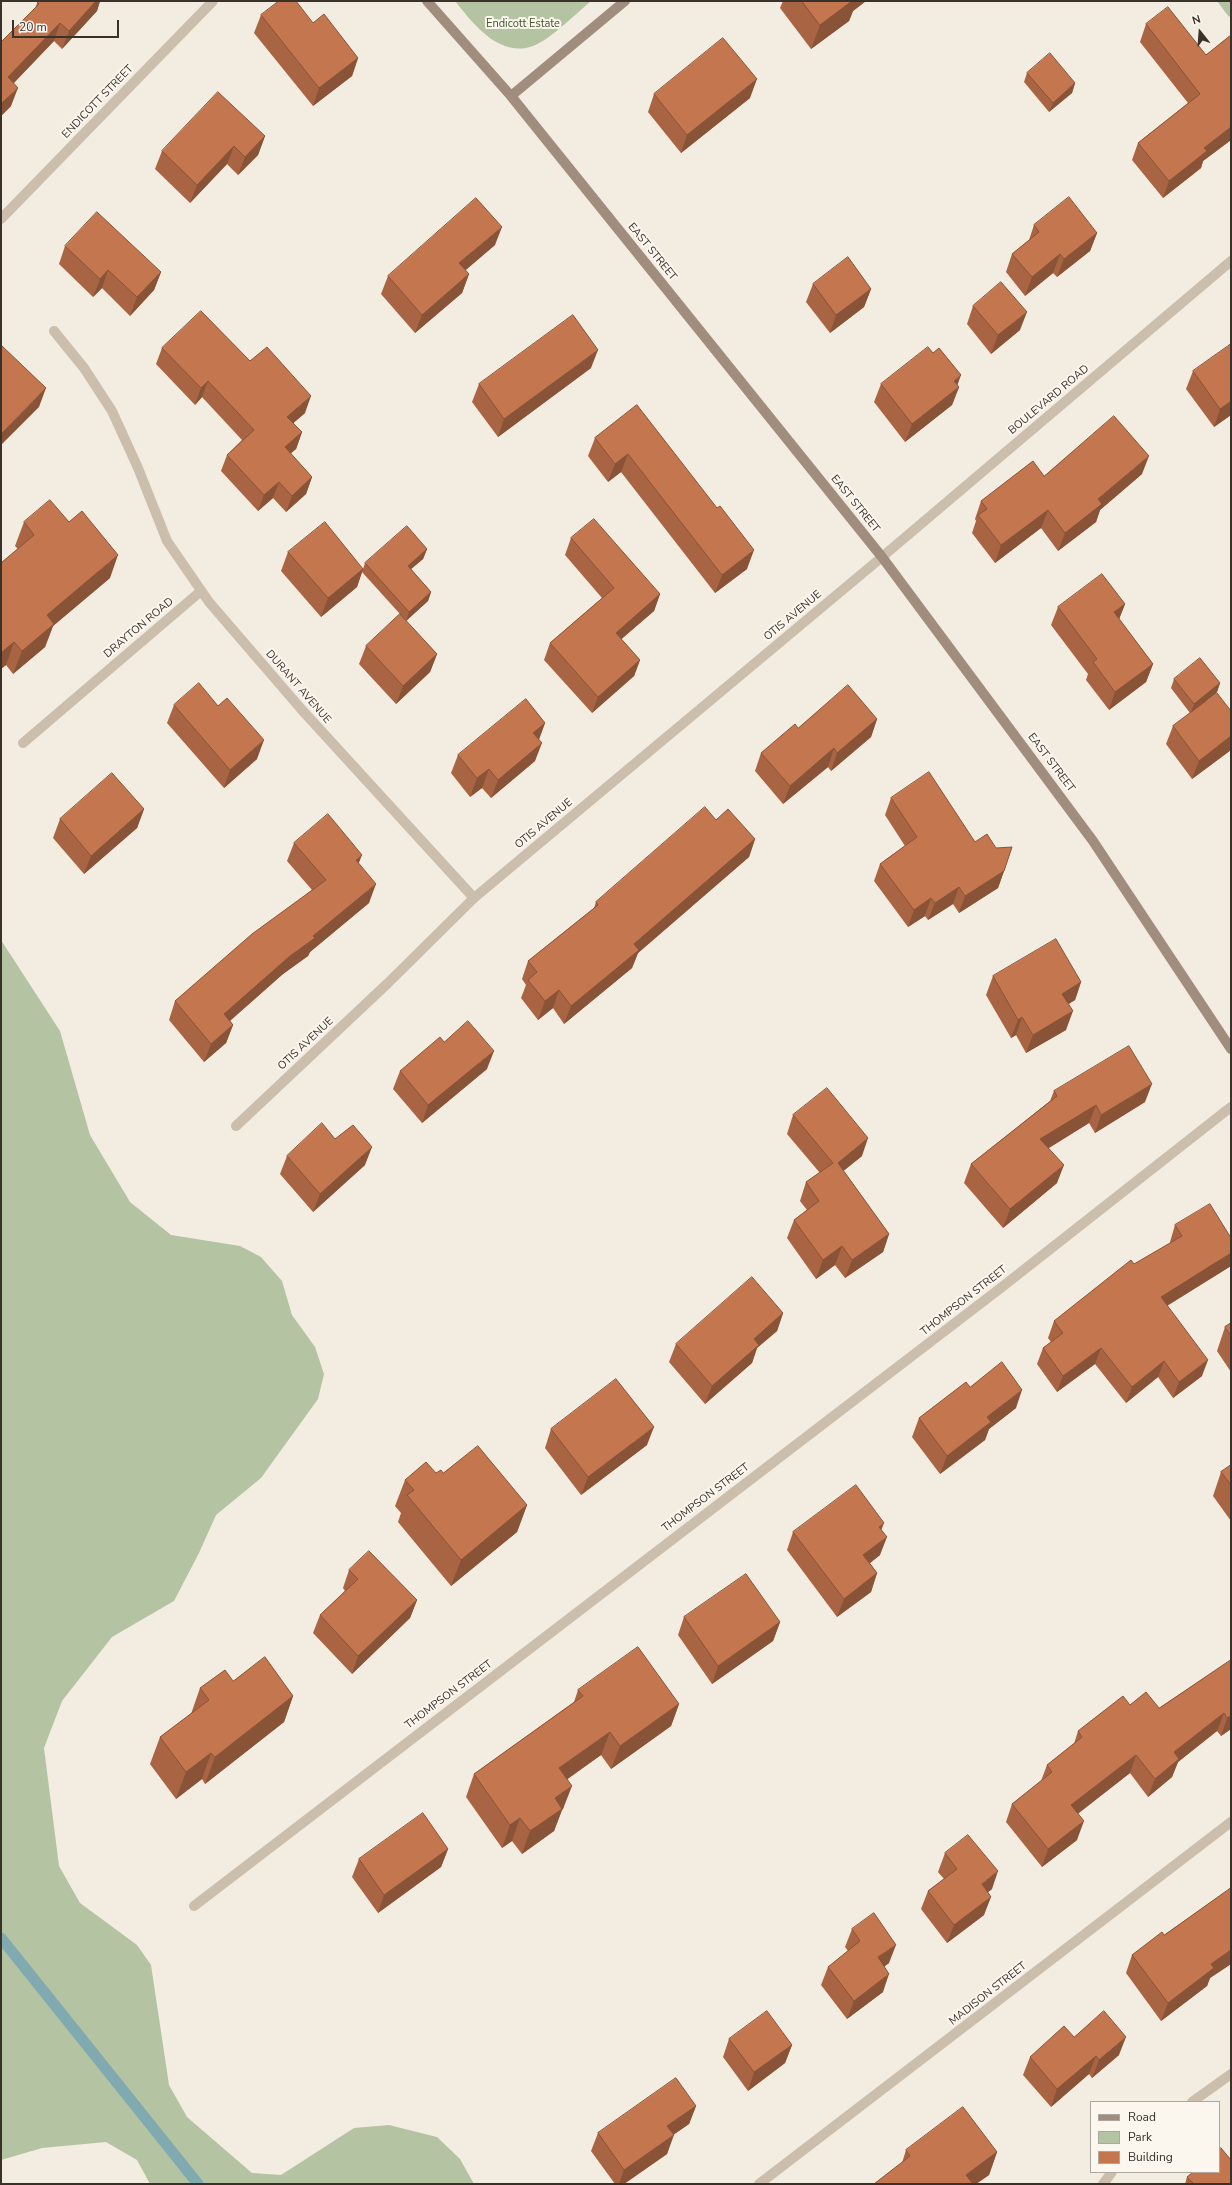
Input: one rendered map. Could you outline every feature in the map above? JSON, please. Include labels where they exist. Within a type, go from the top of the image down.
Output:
[{"type":"main road","name":"EAST STREET","points":[[427,1],[511,96],[882,557],[1094,841],[1231,1049]]},
{"type":"main road","points":[[511,96],[625,1]]},
{"type":"street","name":"ENDICOTT STREET","points":[[1,219],[213,1]]},
{"type":"street","name":"BOULEVARD ROAD","points":[[882,557],[1231,261]]},
{"type":"street","name":"DURANT AVENUE","points":[[54,331],[84,368],[112,411],[138,468],[167,540],[202,591],[302,710],[474,898]]},
{"type":"street","name":"OTIS AVENUE","points":[[236,1126],[388,983],[474,898],[882,557]]},
{"type":"street","name":"DRAYTON ROAD","points":[[23,743],[91,683],[202,591]]},
{"type":"street","name":"THOMPSON STREET","points":[[194,1906],[996,1292],[1231,1107]]},
{"type":"street","name":"MADISON STREET","points":[[760,2184],[1231,1822]]},
{"type":"street","points":[[1193,2101],[1231,2074]]},
{"type":"street","points":[[1103,2184],[1111,2173]]},
{"type":"green space","name":"Endicott Estate","points":[[455,1],[591,1],[560,28],[534,46],[515,48],[504,46],[485,34]]},
{"type":"green space","points":[[1217,1],[1231,1],[1231,15],[1229,17]]},
{"type":"green space","points":[[1,940],[60,1031],[90,1135],[130,1202],[171,1235],[240,1246],[261,1257],[282,1281],[292,1315],[315,1347],[324,1374],[318,1399],[261,1478],[216,1515],[199,1553],[174,1601],[112,1637],[62,1701],[44,1748],[59,1866],[80,1903],[137,1945],[151,1965],[169,2085],[187,2117],[252,2173],[281,2175],[354,2128],[389,2125],[437,2137],[460,2159],[474,2184],[150,2184],[137,2160],[106,2142],[42,2148],[1,2160]]},
{"type":"building","points":[[96,1],[69,31],[60,23],[8,77],[18,88],[1,104],[1,42],[39,4],[37,2]]},
{"type":"building","points":[[279,1],[296,1],[313,23],[324,14],[358,58],[319,88],[261,15]]},
{"type":"building","points":[[802,1],[852,1],[820,25]]},
{"type":"building","points":[[1168,7],[1206,55],[1231,35],[1231,127],[1204,148],[1207,151],[1169,181],[1138,143],[1200,94],[1146,24]]},
{"type":"building","points":[[723,38],[757,79],[687,135],[654,94]]},
{"type":"building","points":[[1050,53],[1075,83],[1053,103],[1027,73]]},
{"type":"building","points":[[218,92],[265,136],[245,157],[234,146],[197,185],[162,151]]},
{"type":"building","points":[[1069,197],[1097,233],[1064,259],[1060,254],[1032,277],[1012,254],[1039,232],[1034,225]]},
{"type":"building","points":[[476,198],[502,227],[459,263],[469,274],[422,315],[388,276]]},
{"type":"building","points":[[97,212],[161,272],[137,297],[108,270],[100,279],[65,246]]},
{"type":"building","points":[[848,257],[871,289],[836,315],[813,284]]},
{"type":"building","points":[[1001,282],[1027,312],[998,335],[973,306]]},
{"type":"building","points":[[201,311],[250,361],[267,347],[311,396],[287,417],[302,432],[285,447],[312,477],[292,496],[279,482],[264,495],[227,455],[254,430],[208,381],[201,388],[162,348]]},
{"type":"building","points":[[573,315],[598,350],[504,419],[479,384]]},
{"type":"building","points":[[1231,344],[1231,401],[1220,409],[1193,371]]},
{"type":"building","points":[[1,345],[46,388],[1,434]]},
{"type":"building","points":[[928,347],[933,353],[939,348],[961,375],[954,381],[959,387],[912,424],[881,384]]},
{"type":"building","points":[[637,405],[717,508],[720,506],[754,550],[722,575],[628,454],[615,464],[595,438]]},
{"type":"building","points":[[1114,416],[1149,456],[1098,499],[1102,504],[1065,533],[1048,510],[1001,545],[978,515],[987,509],[981,501],[1033,461],[1044,476]]},
{"type":"building","points":[[50,500],[69,522],[82,511],[118,555],[47,615],[54,624],[22,651],[14,642],[1,653],[1,563],[34,535],[24,522]]},
{"type":"building","points":[[594,519],[660,594],[616,633],[640,660],[598,697],[550,643],[614,588],[571,538]]},
{"type":"building","points":[[325,522],[363,569],[328,598],[288,552]]},
{"type":"building","points":[[407,526],[427,549],[408,566],[431,592],[409,612],[365,563]]},
{"type":"building","points":[[1102,574],[1125,604],[1114,612],[1153,664],[1115,692],[1093,662],[1097,659],[1058,607]]},
{"type":"building","points":[[400,614],[437,654],[403,686],[366,646]]},
{"type":"building","points":[[1200,658],[1220,683],[1194,704],[1174,679]]},
{"type":"building","points":[[199,683],[218,706],[227,698],[264,740],[230,770],[174,705]]},
{"type":"building","points":[[848,685],[877,719],[837,753],[834,748],[790,786],[761,753],[795,724],[798,728]]},
{"type":"building","points":[[1217,693],[1231,711],[1231,736],[1199,761],[1173,726]]},
{"type":"building","points":[[526,699],[545,723],[533,733],[542,743],[498,780],[489,769],[477,778],[458,755]]},
{"type":"building","points":[[929,772],[975,842],[987,834],[996,848],[1012,847],[1004,871],[965,896],[959,887],[935,903],[931,898],[914,910],[880,864],[917,837],[891,798]]},
{"type":"building","points":[[112,773],[144,809],[91,856],[60,819]]},
{"type":"building","points":[[705,807],[716,820],[728,809],[755,839],[634,944],[639,950],[571,1006],[559,990],[545,1001],[528,980],[537,972],[528,961],[598,905],[596,902]]},
{"type":"building","points":[[328,814],[362,855],[356,860],[376,884],[313,936],[315,938],[290,956],[224,1014],[233,1025],[211,1044],[175,1001],[252,934],[326,880],[294,843]]},
{"type":"building","points":[[1056,939],[1081,982],[1062,994],[1073,1011],[1033,1035],[1022,1017],[1018,1020],[993,976]]},
{"type":"building","points":[[468,1021],[494,1051],[428,1105],[400,1071],[440,1037],[444,1042]]},
{"type":"building","points":[[1129,1046],[1152,1084],[1101,1115],[1096,1105],[1040,1139],[1064,1165],[1010,1209],[971,1164],[1057,1096],[1054,1091]]},
{"type":"building","points":[[827,1088],[868,1138],[838,1163],[889,1234],[852,1260],[842,1246],[823,1260],[794,1220],[819,1201],[806,1182],[833,1163],[793,1115]]},
{"type":"building","points":[[322,1123],[335,1139],[353,1125],[372,1147],[320,1194],[287,1156]]},
{"type":"building","points":[[1210,1204],[1231,1238],[1231,1253],[1161,1297],[1208,1360],[1179,1382],[1164,1361],[1132,1387],[1101,1348],[1063,1376],[1043,1348],[1063,1333],[1054,1321],[1131,1260],[1134,1264],[1182,1236],[1175,1225]]},
{"type":"building","points":[[752,1277],[783,1313],[754,1339],[759,1345],[712,1386],[676,1344]]},
{"type":"building","points":[[1231,1323],[1231,1336],[1225,1327]]},
{"type":"building","points":[[1002,1362],[1022,1390],[987,1417],[991,1422],[947,1456],[919,1418],[966,1382],[970,1387]]},
{"type":"building","points":[[616,1379],[654,1427],[588,1477],[551,1429]]},
{"type":"building","points":[[478,1446],[527,1505],[461,1560],[407,1495],[414,1490],[405,1480],[426,1462],[436,1473],[441,1470],[443,1473]]},
{"type":"building","points":[[1231,1465],[1231,1485],[1221,1472]]},
{"type":"building","points":[[856,1485],[884,1523],[879,1527],[887,1537],[863,1555],[877,1573],[844,1599],[793,1532]]},
{"type":"building","points":[[369,1551],[417,1600],[358,1656],[320,1615],[358,1579],[349,1570]]},
{"type":"building","points":[[746,1574],[780,1622],[718,1666],[684,1617]]},
{"type":"building","points":[[638,1647],[679,1704],[620,1746],[610,1732],[559,1768],[572,1786],[555,1798],[562,1809],[530,1831],[520,1818],[510,1825],[474,1774],[583,1696],[578,1690]]},
{"type":"building","points":[[265,1657],[293,1696],[215,1757],[211,1753],[186,1772],[160,1737],[209,1700],[200,1688],[225,1670],[233,1681]]},
{"type":"building","points":[[1231,1660],[1231,1716],[1227,1718],[1224,1713],[1174,1752],[1179,1759],[1155,1779],[1136,1755],[1071,1805],[1084,1821],[1048,1849],[1012,1804],[1052,1772],[1047,1765],[1082,1737],[1078,1731],[1123,1696],[1130,1705],[1146,1692],[1159,1708]]},
{"type":"building","points":[[423,1813],[448,1849],[384,1895],[359,1859]]},
{"type":"building","points":[[968,1835],[998,1871],[982,1884],[991,1897],[954,1925],[928,1891],[957,1869],[945,1853]]},
{"type":"building","points":[[1231,1888],[1231,1950],[1211,1964],[1214,1968],[1168,2003],[1132,1955],[1162,1932],[1164,1935]]},
{"type":"building","points":[[874,1913],[896,1945],[878,1957],[889,1974],[854,2001],[828,1967],[860,1941],[852,1929]]},
{"type":"building","points":[[767,2011],[792,2045],[754,2072],[729,2039]]},
{"type":"building","points":[[1104,2011],[1126,2037],[1099,2060],[1096,2056],[1057,2089],[1030,2057],[1064,2026],[1074,2037]]},
{"type":"building","points":[[676,2078],[696,2106],[667,2126],[674,2135],[624,2170],[598,2133]]},
{"type":"building","points":[[963,2107],[997,2152],[966,2175],[973,2184],[874,2184],[910,2156],[906,2150]]},
{"type":"building","points":[[1220,2148],[1231,2160],[1231,2184],[1194,2184],[1187,2177],[1192,2173],[1220,2173]]},
{"type":"waterway","points":[[1,1938],[198,2184]]}]
